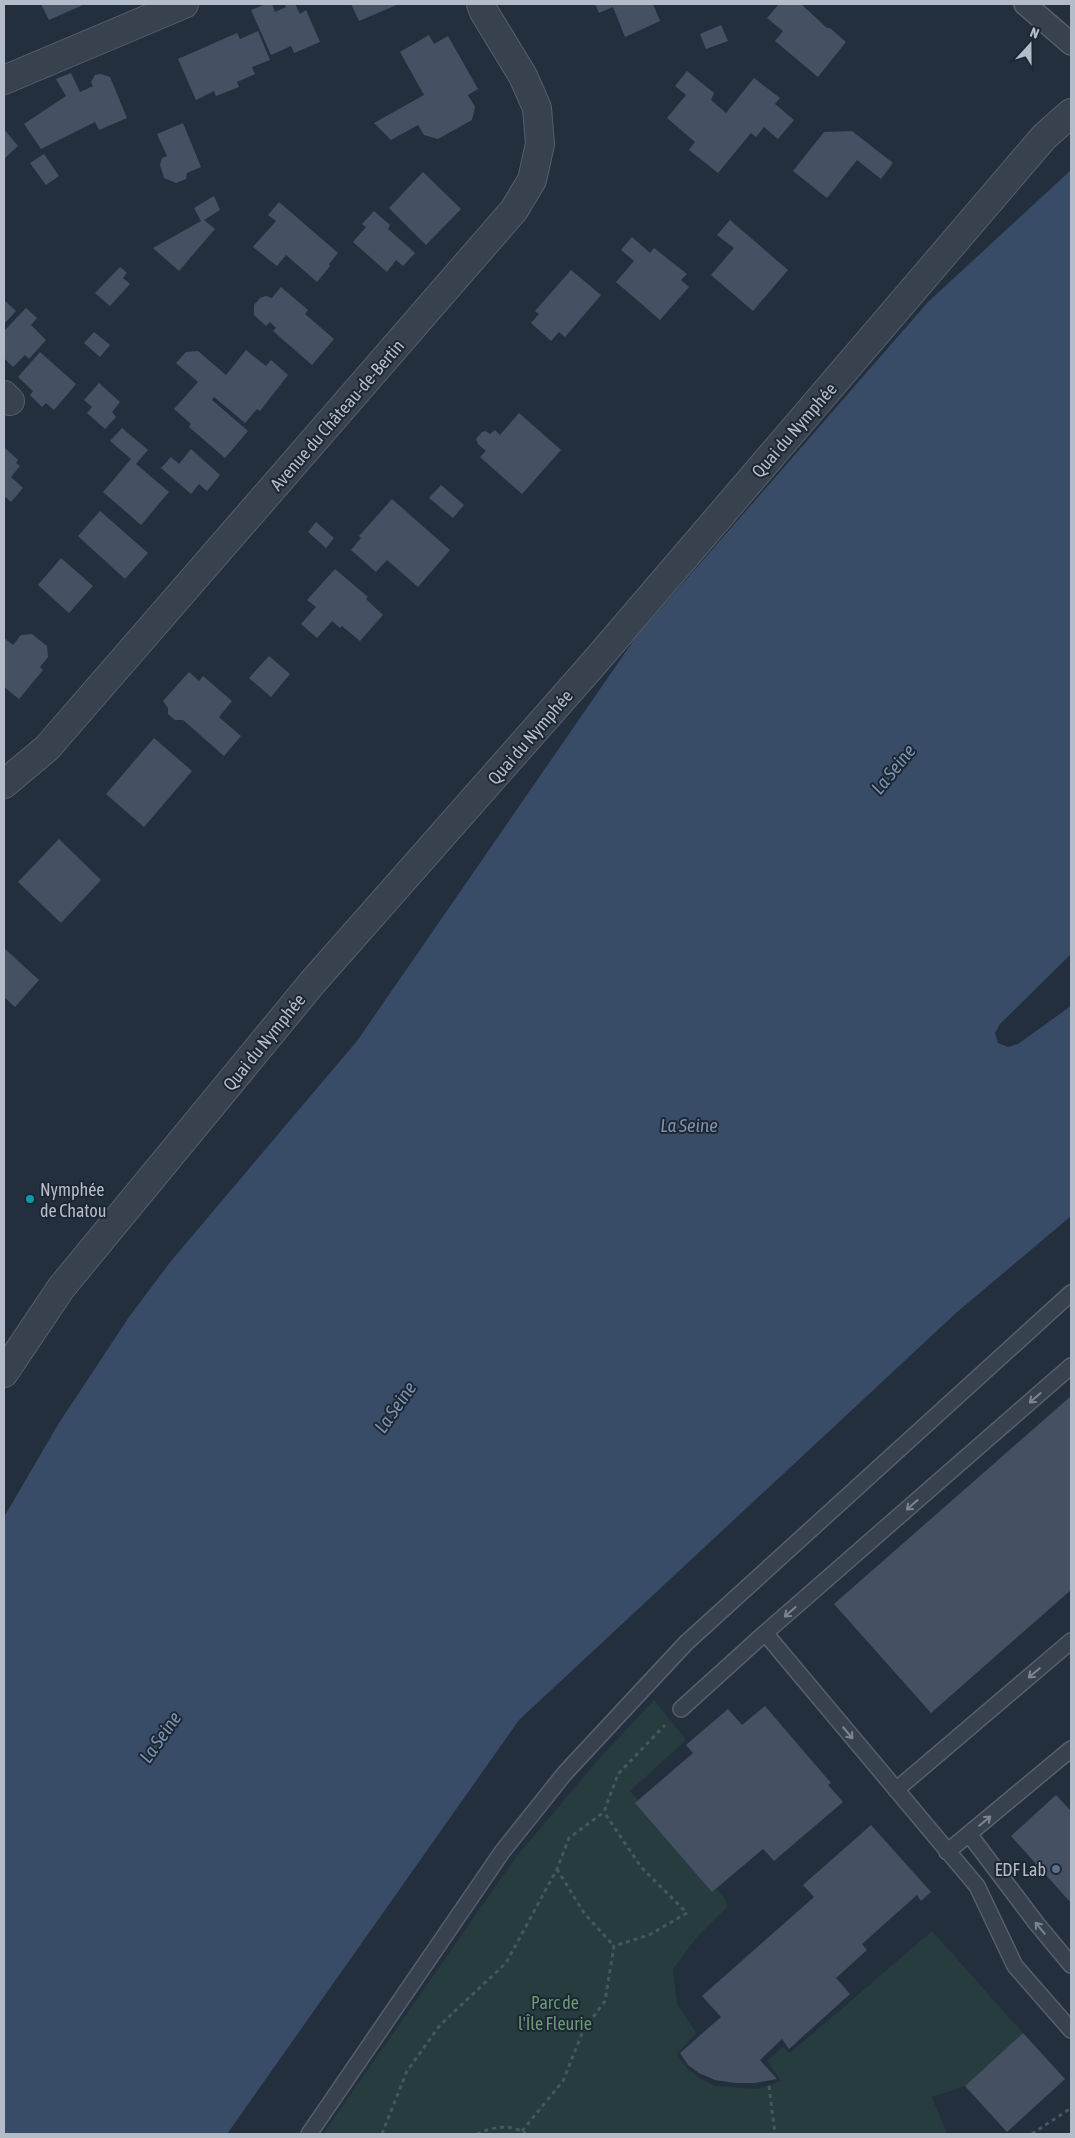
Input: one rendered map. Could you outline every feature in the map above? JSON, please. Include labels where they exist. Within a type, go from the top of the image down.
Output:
[{"type":"street","points":[[4,80],[184,4]]},
{"type":"street","name":"Avenue du Château-de-Bertin","points":[[4,784],[47,748],[514,210],[532,180],[540,144],[537,108],[523,76],[481,4]]},
{"type":"street","points":[[1025,4],[1071,44]]},
{"type":"street","name":"Quai du Nymphée","points":[[4,1373],[61,1288],[312,983],[595,662],[1044,137],[1071,113]]},
{"type":"lane","points":[[309,2134],[502,1852],[565,1773],[686,1643],[1071,1293]]},
{"type":"lane","points":[[681,1709],[765,1633],[1071,1366]]},
{"type":"lane","points":[[765,1633],[977,1886],[1015,1966],[1071,2030]]},
{"type":"lane","points":[[896,1790],[1071,1641]]},
{"type":"lane","points":[[948,1852],[1071,1749]]},
{"type":"lane","points":[[969,1834],[1037,1924],[1071,1965]]},
{"type":"path","points":[[382,2134],[408,2071],[440,2025],[506,1963],[557,1869],[569,1838],[604,1812],[618,1774],[652,1738]]},
{"type":"path","points":[[604,1812],[642,1867],[687,1913],[649,1935],[614,1946]]},
{"type":"path","points":[[557,1869],[584,1913],[614,1946]]},
{"type":"path","points":[[522,2131],[563,2081],[583,2032],[605,2002],[614,1946]]},
{"type":"path","points":[[769,2086],[775,2134]]},
{"type":"path","points":[[1032,2134],[1071,2108]]},
{"type":"path","points":[[477,2134],[490,2128],[506,2127],[522,2131],[526,2134]]},
{"type":"green space","name":"Parc de l'Île Fleurie","points":[[654,1700],[686,1740],[630,1791],[724,1897],[728,1906],[698,1936],[673,1969],[677,2004],[696,2033],[677,2054],[687,2068],[699,2078],[716,2086],[757,2089],[781,2081],[767,2061],[783,2047],[790,2053],[932,1931],[1023,2033],[965,2086],[932,2097],[947,2134],[323,2134],[516,1857],[598,1760]]},
{"type":"water","name":"La Seine","points":[[1071,170],[1071,954],[1000,1024],[995,1033],[998,1043],[1008,1047],[1018,1044],[1071,1006],[1071,1216],[956,1313],[519,1720],[227,2134],[4,2134],[4,1517],[59,1423],[129,1317],[171,1261],[357,1041],[636,637],[928,302]]},
{"type":"building","points":[[41,4],[85,4],[49,20]]},
{"type":"building","points":[[266,4],[272,4],[275,12],[286,7],[285,4],[295,4],[300,14],[306,10],[320,42],[294,53],[291,46],[271,55],[251,10]]},
{"type":"building","points":[[351,4],[399,4],[359,21]]},
{"type":"building","points":[[595,4],[653,4],[660,21],[625,37],[613,7],[599,13]]},
{"type":"building","points":[[779,4],[801,4],[827,28],[830,28],[846,42],[818,77],[775,41],[783,31],[767,18]]},
{"type":"building","points":[[721,25],[728,41],[706,49],[700,34]]},
{"type":"building","points":[[258,31],[270,60],[252,67],[255,74],[237,82],[239,87],[216,96],[214,91],[196,100],[178,59],[237,33],[240,39]]},
{"type":"building","points":[[429,35],[434,44],[448,36],[478,89],[468,95],[475,107],[472,120],[438,139],[424,135],[418,125],[391,140],[374,123],[424,95],[400,52]]},
{"type":"building","points":[[687,71],[714,93],[711,100],[726,113],[754,78],[780,98],[775,104],[794,120],[778,139],[764,127],[756,137],[751,133],[718,173],[689,150],[695,142],[667,118],[686,95],[675,86]]},
{"type":"building","points":[[71,73],[80,92],[93,86],[91,82],[95,75],[101,74],[110,77],[127,118],[99,130],[95,122],[41,149],[24,124],[66,96],[56,79]]},
{"type":"building","points":[[183,123],[201,167],[187,173],[186,179],[176,183],[164,178],[160,165],[162,158],[167,156],[157,134]]},
{"type":"building","points":[[4,129],[18,146],[4,159]]},
{"type":"building","points":[[852,131],[893,163],[881,179],[857,160],[827,198],[793,171],[824,132]]},
{"type":"building","points":[[44,154],[59,176],[46,185],[30,163]]},
{"type":"building","points":[[423,172],[461,209],[426,245],[389,208]]},
{"type":"building","points":[[214,196],[220,210],[204,220],[215,229],[179,271],[153,248],[201,221],[194,208]]},
{"type":"building","points":[[279,202],[338,253],[317,282],[286,255],[277,266],[253,247],[276,221],[268,215]]},
{"type":"building","points":[[374,211],[390,225],[388,229],[415,253],[403,266],[396,260],[387,272],[353,242],[366,227],[362,224]]},
{"type":"building","points":[[730,220],[788,270],[753,311],[711,275],[734,248],[717,235]]},
{"type":"building","points":[[632,237],[650,253],[654,248],[687,274],[681,280],[689,287],[660,320],[616,282],[634,261],[621,250]]},
{"type":"building","points":[[120,267],[127,273],[123,278],[130,284],[110,306],[95,293]]},
{"type":"building","points":[[571,270],[601,295],[565,337],[559,332],[551,341],[531,323],[539,314],[535,311]]},
{"type":"building","points":[[281,287],[308,310],[305,314],[334,339],[312,365],[273,331],[276,328],[270,322],[266,326],[254,315],[254,305],[260,298],[266,296],[272,298]]},
{"type":"building","points":[[4,300],[16,311],[4,324]]},
{"type":"building","points":[[26,308],[37,318],[31,325],[46,340],[29,359],[25,355],[13,367],[4,358],[4,331]]},
{"type":"building","points":[[94,332],[110,345],[100,357],[84,343]]},
{"type":"building","points":[[246,350],[266,366],[271,360],[288,375],[260,411],[257,409],[245,423],[214,397],[212,400],[248,431],[225,458],[189,427],[191,424],[174,409],[198,382],[176,363],[186,352],[198,351],[226,375]]},
{"type":"building","points":[[40,352],[76,384],[54,410],[46,403],[42,407],[30,395],[33,391],[18,377]]},
{"type":"building","points":[[99,383],[120,402],[112,412],[116,417],[105,429],[87,413],[92,407],[84,400]]},
{"type":"building","points":[[519,413],[561,450],[522,494],[480,457],[486,451],[478,444],[476,439],[485,431],[490,434],[495,430],[500,435]]},
{"type":"building","points":[[122,428],[148,450],[136,464],[169,492],[141,525],[103,492],[131,459],[110,441]]},
{"type":"building","points":[[4,447],[18,460],[16,463],[20,466],[11,477],[23,488],[11,502],[4,496]]},
{"type":"building","points":[[191,449],[220,475],[207,491],[199,484],[191,494],[161,468],[171,457],[179,464]]},
{"type":"building","points":[[441,485],[464,505],[453,518],[429,498]]},
{"type":"building","points":[[392,499],[450,550],[418,587],[387,560],[376,572],[351,550],[361,538],[359,536]]},
{"type":"building","points":[[100,511],[148,553],[125,579],[78,536]]},
{"type":"building","points":[[316,522],[334,538],[326,548],[308,532]]},
{"type":"building","points":[[61,558],[93,586],[69,613],[38,585]]},
{"type":"building","points":[[335,569],[368,597],[366,599],[383,615],[360,641],[342,626],[340,628],[332,621],[317,638],[301,624],[316,607],[307,600]]},
{"type":"building","points":[[32,634],[47,646],[48,657],[40,667],[43,670],[19,699],[4,687],[4,638],[13,645],[21,635]]},
{"type":"building","points":[[269,656],[290,674],[271,697],[249,678]]},
{"type":"building","points":[[189,672],[199,681],[203,676],[232,701],[219,717],[241,736],[224,756],[183,720],[175,720],[168,714],[168,708],[163,701]]},
{"type":"building","points":[[154,738],[192,771],[144,827],[106,794]]},
{"type":"building","points":[[59,839],[101,880],[61,923],[18,882]]},
{"type":"building","points":[[4,948],[39,980],[15,1007],[4,997]]},
{"type":"building","points":[[1071,1396],[1071,1590],[931,1713],[834,1604]]},
{"type":"building","points":[[765,1706],[831,1783],[828,1785],[843,1802],[774,1861],[763,1849],[712,1892],[635,1803],[693,1753],[686,1745],[728,1709],[742,1725]]},
{"type":"building","name":"EDF Lab","points":[[1056,1795],[1071,1811],[1071,1903],[1011,1836]]},
{"type":"building","points":[[871,1825],[931,1892],[921,1901],[917,1895],[862,1944],[867,1950],[836,1978],[850,1994],[789,2049],[782,2039],[760,2060],[777,2079],[755,2083],[715,2080],[699,2073],[688,2065],[680,2053],[721,2017],[702,1996],[814,1897],[803,1885]]},
{"type":"building","points":[[1023,2033],[1065,2079],[1007,2132],[965,2086]]},
{"type":"place","name":"Nymphée de Chatou","points":[[30,1199]]},
{"type":"place","name":"EDF Lab","points":[[1056,1869]]}]
